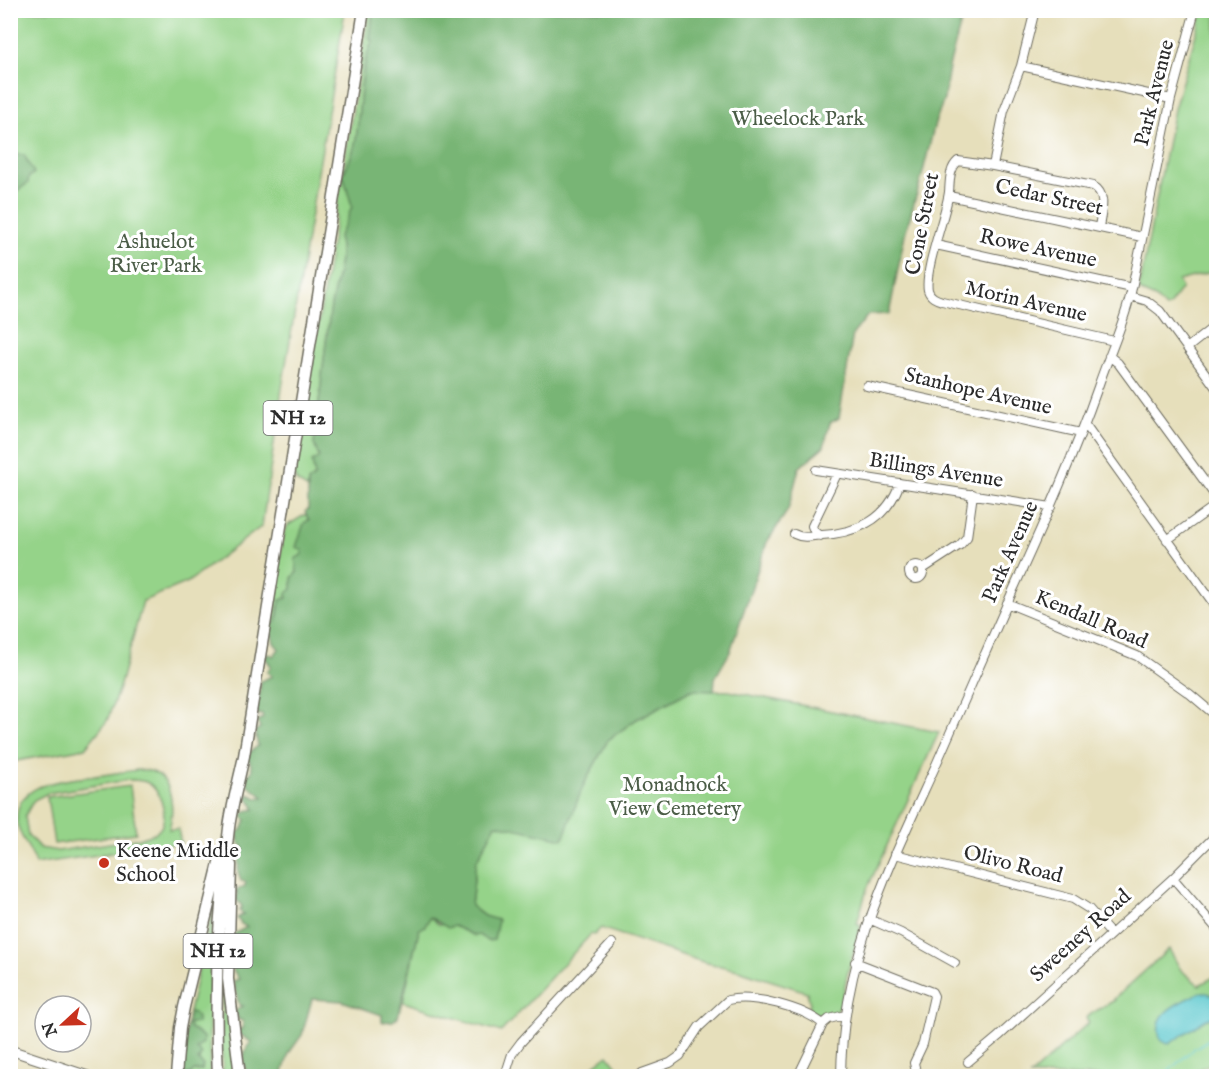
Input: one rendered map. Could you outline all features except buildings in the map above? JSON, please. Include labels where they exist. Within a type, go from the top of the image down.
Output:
[{"type":"highway","name":"NH 12","points":[[218,1077],[216,991],[222,892],[230,825],[244,756],[364,10]]},
{"type":"highway","points":[[176,1077],[184,1007],[218,862],[230,825]]},
{"type":"highway","points":[[230,825],[231,885],[227,970],[240,1077]]},
{"type":"main road","points":[[10,1050],[88,1077]]},
{"type":"street","points":[[1035,10],[1021,66],[1004,111],[993,166],[1093,186],[1098,189],[1102,197],[1099,227]]},
{"type":"street","name":"Park Avenue","points":[[841,1077],[845,1015],[855,962],[868,919],[1051,507],[1085,424],[1131,292],[1171,99],[1195,10]]},
{"type":"street","points":[[1021,66],[1171,99]]},
{"type":"street","name":"Cone Street","points":[[931,296],[928,284],[948,195],[951,169],[958,161],[993,166]]},
{"type":"street","name":"Cedar Street","points":[[948,195],[1142,237]]},
{"type":"street","name":"Rowe Avenue","points":[[936,245],[1131,292],[1154,305],[1216,388]]},
{"type":"street","name":"Morin Avenue","points":[[931,296],[942,301],[1114,341]]},
{"type":"street","points":[[1187,348],[1216,325]]},
{"type":"street","points":[[1109,356],[1118,363],[1216,497]]},
{"type":"street","name":"Stanhope Avenue","points":[[867,386],[1081,433]]},
{"type":"street","points":[[1085,424],[1216,607]]},
{"type":"street","name":"Billings Avenue","points":[[816,471],[1051,507]]},
{"type":"street","points":[[820,536],[812,526],[837,474]]},
{"type":"street","points":[[794,534],[808,537],[856,530],[890,505],[900,483]]},
{"type":"street","points":[[923,569],[960,545],[966,537],[973,494]]},
{"type":"street","points":[[1167,540],[1216,505]]},
{"type":"street","name":"Kendall Road","points":[[1007,603],[1137,656],[1191,694],[1216,716]]},
{"type":"street","name":"Sweeney Road","points":[[968,1062],[1173,878],[1216,835]]},
{"type":"street","name":"Olivo Road","points":[[896,854],[1073,899],[1089,909],[1110,933]]},
{"type":"street","points":[[1173,878],[1216,928]]},
{"type":"street","points":[[868,919],[901,933],[955,963]]},
{"type":"street","points":[[505,1077],[512,1054],[612,943]]},
{"type":"street","points":[[855,962],[932,992],[934,996],[927,1028],[914,1063],[917,1077]]},
{"type":"street","points":[[639,1077],[642,1073],[670,1063],[680,1056],[699,1027],[728,1000],[768,1002],[816,1017],[823,1024]]},
{"type":"street","points":[[798,1077],[823,1024],[829,1019],[845,1015]]},
{"type":"green space","points":[[1203,10],[1216,11],[1216,271],[1178,281],[1182,288],[1166,308],[1155,298],[1139,289],[1174,109]]},
{"type":"green space","name":"Ashuelot River Park","points":[[11,11],[345,11],[282,388],[262,526],[188,582],[143,601],[120,685],[107,721],[85,748],[11,762]]},
{"type":"green space","points":[[369,11],[373,11],[370,39],[373,41],[365,61],[355,144],[343,174],[352,206],[338,238],[340,262],[331,306],[314,444],[319,457],[315,477],[308,482],[308,489],[297,482],[294,474]]},
{"type":"green space","name":"Wheelock Park","points":[[373,11],[964,11],[949,67],[944,99],[935,123],[905,234],[889,314],[868,315],[853,334],[839,418],[830,423],[824,446],[799,468],[788,510],[767,542],[730,652],[715,678],[714,691],[691,690],[637,719],[608,740],[583,786],[563,839],[496,824],[476,862],[471,906],[484,916],[498,920],[494,940],[487,941],[479,935],[475,936],[454,926],[448,928],[430,917],[425,926],[419,930],[398,1017],[393,1021],[382,1022],[382,1015],[342,1001],[312,999],[302,1035],[289,1053],[282,1076],[252,1076],[256,1075],[254,1072],[247,1074],[244,1065],[244,1053],[251,1042],[238,1033],[238,1029],[243,1029],[243,1021],[239,1020],[235,1013],[243,1006],[239,1005],[233,981],[239,979],[233,970],[230,936],[247,927],[237,918],[244,914],[239,911],[242,906],[236,899],[238,893],[234,891],[245,886],[246,882],[241,881],[238,872],[239,855],[244,851],[243,846],[239,844],[237,833],[243,828],[246,820],[242,815],[246,811],[255,809],[247,797],[248,794],[257,798],[263,797],[248,785],[246,776],[251,773],[252,768],[248,757],[251,751],[258,746],[255,731],[260,728],[257,721],[263,718],[262,714],[258,715],[255,702],[259,697],[261,681],[272,676],[267,672],[271,666],[264,656],[270,654],[273,656],[279,649],[274,643],[269,625],[277,621],[280,600],[287,598],[287,593],[292,589],[292,578],[297,572],[295,559],[303,554],[302,550],[296,547],[304,523],[309,520],[305,512],[308,509],[308,482],[315,476],[312,462],[319,457],[314,444],[331,306],[340,262],[338,238],[352,206],[343,174],[353,153],[356,139],[365,61],[373,41],[370,40]]},
{"type":"green space","points":[[11,154],[24,155],[34,173],[29,177],[28,183],[11,195]]},
{"type":"green space","points":[[306,514],[309,520],[302,550],[303,555],[297,564],[297,572],[292,578],[292,589],[278,607],[277,622],[269,625],[284,533],[288,525]]},
{"type":"green space","name":"Monadnock View Cemetery","points":[[691,690],[729,691],[939,732],[867,889],[857,923],[861,925],[842,1000],[835,1012],[819,1015],[807,1011],[810,1004],[807,992],[738,970],[703,962],[601,928],[594,935],[591,934],[501,1032],[403,1002],[419,929],[425,926],[430,917],[438,924],[454,926],[475,936],[484,916],[471,906],[476,862],[496,824],[583,786],[608,740],[637,719]]},
{"type":"green space","points":[[132,771],[151,771],[165,782],[169,789],[172,806],[169,830],[178,829],[181,843],[35,864],[18,828],[18,809],[23,799],[41,786],[52,783]],"holes":[[[131,780],[148,783],[159,796],[164,814],[161,828],[154,833],[142,838],[58,851],[40,848],[28,835],[25,816],[34,800],[48,793]]]},
{"type":"green space","points":[[130,786],[136,833],[54,844],[47,797]]},
{"type":"green space","points":[[214,902],[209,1011],[210,1076],[179,1076],[179,1073],[189,1075],[194,1071],[202,1070],[189,1023],[194,1013],[189,1012]]},
{"type":"green space","points":[[1169,949],[1181,970],[1199,985],[1216,976],[1216,1061],[1186,1076],[1030,1076],[1089,1022],[1086,1018],[1115,1000]]},
{"type":"green space","points":[[224,956],[237,1076],[223,1076],[221,1034]]},
{"type":"green space","points":[[189,1012],[194,1013],[197,1018],[197,1023],[189,1023],[190,1028],[203,1037],[203,1043],[196,1049],[202,1054],[198,1060],[203,1065],[202,1070],[194,1071],[190,1075],[179,1073]]},
{"type":"green space","points":[[608,1055],[618,1068],[606,1076],[584,1076],[582,1074]]},
{"type":"water","points":[[1199,993],[1216,996],[1216,1016],[1205,1020],[1168,1044],[1161,1041],[1159,1023],[1163,1016],[1175,1005]]},
{"type":"waterway","points":[[1163,1076],[1192,1050],[1216,1035]]},
{"type":"place","name":"Keene Middle School","points":[[104,863]]}]
